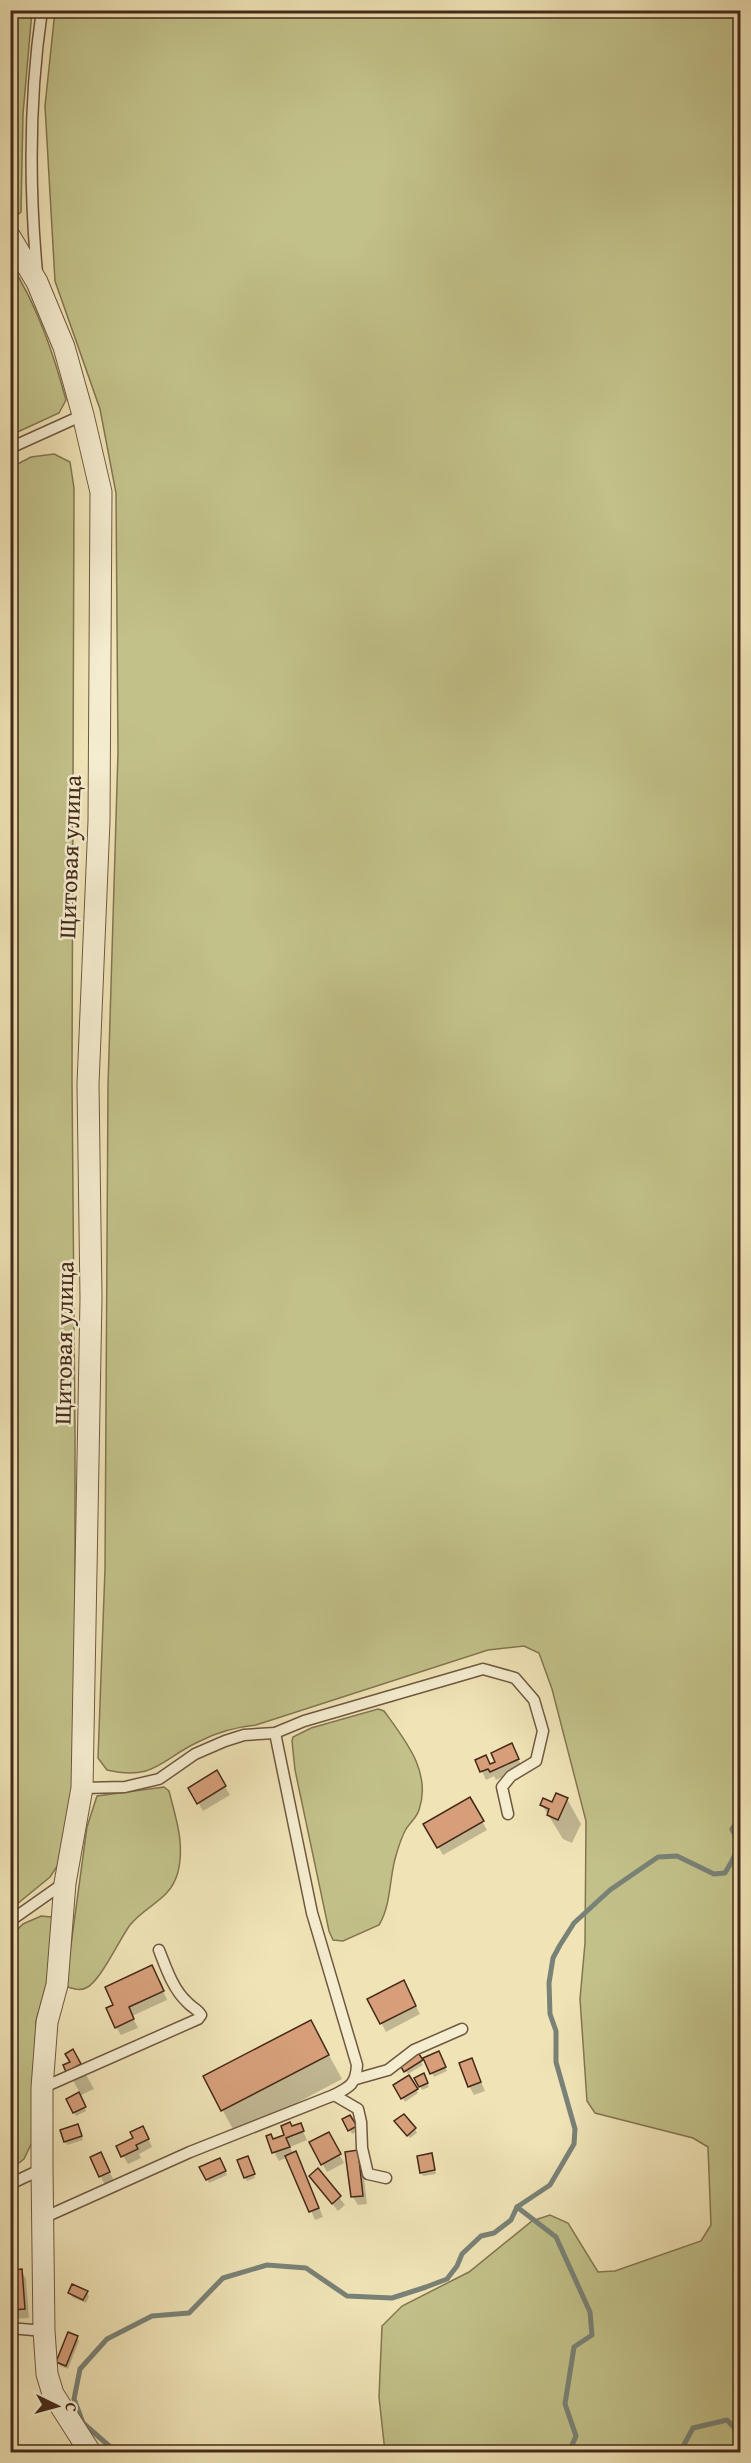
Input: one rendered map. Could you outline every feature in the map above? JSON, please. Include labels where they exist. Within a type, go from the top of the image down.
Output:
[{"type":"street","name":"Щитовая улица","points":[[10,237],[38,282],[64,347],[101,492],[99,821],[88,1084],[91,1298],[82,1788],[65,1883],[57,1985],[47,2022],[42,2088],[44,2331],[47,2374],[53,2394],[90,2452]]},
{"type":"lane","points":[[38,282],[34,237],[31,113],[42,10]]},
{"type":"lane","points":[[10,448],[83,415]]},
{"type":"lane","points":[[82,1788],[125,1787],[159,1779],[195,1754],[225,1741],[244,1735],[275,1732],[304,1721],[483,1669],[515,1678],[534,1700],[543,1731],[536,1761],[511,1776],[502,1787],[508,1814]]},
{"type":"lane","points":[[43,2218],[190,2152],[334,2095],[352,2085],[356,2079],[357,2065],[312,1913],[275,1732]]},
{"type":"lane","points":[[10,1921],[65,1883]]},
{"type":"lane","points":[[42,2088],[198,2019],[201,2015],[197,2009],[188,2004],[173,1984],[159,1950]]},
{"type":"lane","points":[[356,2079],[388,2070],[414,2050],[462,2029]]},
{"type":"lane","points":[[334,2095],[358,2109],[362,2148],[368,2174],[386,2178]]},
{"type":"lane","points":[[10,2184],[42,2169]]},
{"type":"lane","points":[[10,2328],[44,2331]]},
{"type":"shaded area","points":[[10,11],[32,11],[23,114],[21,212],[15,217],[10,215]]},
{"type":"shaded area","points":[[55,11],[740,11],[740,2452],[385,2452],[379,2397],[382,2326],[402,2306],[469,2272],[532,2221],[550,2215],[568,2223],[598,2272],[615,2271],[701,2241],[711,2225],[708,2147],[693,2138],[595,2113],[587,2101],[580,1999],[585,1943],[586,1821],[552,1689],[539,1653],[524,1646],[488,1650],[256,1725],[219,1733],[146,1771],[123,1773],[107,1770],[98,1758],[105,1569],[108,1086],[118,752],[116,493],[100,409],[55,281],[45,106]]},
{"type":"shaded area","points":[[10,263],[43,329],[66,400],[59,413],[11,435]]},
{"type":"shaded area","points":[[54,454],[70,462],[74,488],[72,1080],[75,1784],[58,1865],[50,1877],[11,1909],[10,468],[31,457]]},
{"type":"shaded area","points":[[378,1709],[384,1711],[408,1745],[419,1770],[422,1796],[418,1813],[406,1829],[398,1847],[388,1901],[379,1925],[343,1941],[333,1940],[329,1931],[295,1770],[292,1741],[293,1737],[311,1728]]},
{"type":"shaded area","points":[[164,1787],[169,1791],[180,1841],[180,1862],[174,1882],[164,1896],[130,1925],[91,1984],[82,1989],[68,1987],[66,1982],[87,1827],[97,1796]]},
{"type":"shaded area","points":[[41,1916],[51,1917],[55,1926],[47,1982],[36,2021],[33,2140],[24,2159],[11,2169],[11,1936],[23,1924]]},
{"type":"building","points":[[512,1743],[519,1759],[490,1772],[488,1769],[480,1772],[475,1760],[486,1755],[490,1764],[495,1762],[491,1753]]},
{"type":"building","points":[[217,1770],[226,1786],[197,1804],[188,1788]]},
{"type":"building","points":[[556,1793],[568,1798],[558,1820],[547,1815],[549,1809],[540,1805],[543,1798],[552,1802]]},
{"type":"building","points":[[470,1797],[484,1821],[437,1848],[423,1824]]},
{"type":"building","points":[[152,1965],[164,1991],[129,2007],[134,2019],[115,2028],[106,2008],[113,2005],[105,1987]]},
{"type":"building","points":[[404,1980],[416,2006],[380,2024],[367,1999]]},
{"type":"building","points":[[311,2020],[329,2055],[221,2111],[203,2076]]},
{"type":"building","points":[[73,2049],[81,2064],[66,2072],[63,2065],[70,2062],[65,2054]]},
{"type":"building","points":[[417,2051],[423,2060],[404,2072],[398,2062]]},
{"type":"building","points":[[439,2051],[446,2067],[430,2074],[423,2058]]},
{"type":"building","points":[[472,2058],[481,2082],[468,2087],[459,2063]]},
{"type":"building","points":[[424,2073],[428,2083],[419,2087],[414,2078]]},
{"type":"building","points":[[409,2075],[418,2089],[401,2099],[393,2085]]},
{"type":"building","points":[[79,2092],[86,2107],[73,2113],[66,2099]]},
{"type":"building","points":[[404,2114],[416,2128],[407,2136],[394,2121]]},
{"type":"building","points":[[350,2115],[357,2126],[348,2131],[342,2119]]},
{"type":"building","points":[[290,2122],[292,2126],[301,2123],[304,2131],[286,2138],[290,2147],[272,2153],[266,2136],[271,2134],[273,2139],[284,2135],[281,2126]]},
{"type":"building","points":[[78,2124],[82,2136],[64,2142],[60,2130]]},
{"type":"building","points":[[143,2126],[149,2139],[136,2145],[138,2149],[121,2157],[116,2146],[133,2138],[130,2132]]},
{"type":"building","points":[[329,2132],[341,2154],[321,2165],[309,2142]]},
{"type":"building","points":[[358,2150],[363,2196],[351,2197],[345,2152]]},
{"type":"building","points":[[296,2151],[319,2208],[309,2212],[285,2156]]},
{"type":"building","points":[[101,2152],[110,2172],[99,2177],[90,2157]]},
{"type":"building","points":[[432,2153],[435,2170],[420,2173],[417,2156]]},
{"type":"building","points":[[248,2156],[255,2174],[244,2178],[237,2160]]},
{"type":"building","points":[[220,2158],[226,2171],[206,2180],[199,2167]]},
{"type":"building","points":[[318,2168],[341,2196],[332,2204],[309,2176]]},
{"type":"building","points":[[22,2269],[25,2309],[10,2310],[10,2270]]},
{"type":"building","points":[[72,2284],[88,2291],[83,2300],[68,2293]]},
{"type":"building","points":[[68,2332],[78,2336],[66,2366],[56,2362]]},
{"type":"waterway","points":[[116,2452],[83,2423],[74,2399],[80,2369],[107,2339],[152,2316],[189,2313],[223,2278],[267,2265],[306,2268],[347,2296],[392,2298],[426,2287],[447,2279],[457,2266],[462,2254],[481,2236],[494,2233],[511,2220],[517,2207],[550,2185],[574,2144],[575,2129],[556,2062],[556,2031],[550,2014],[549,1983],[553,1958],[574,1923],[610,1890],[658,1857],[677,1856],[714,1874],[725,1873],[736,1851],[737,1841],[732,1829],[740,1818]]},
{"type":"waterway","points":[[517,2207],[556,2237],[590,2312],[592,2335],[574,2347],[565,2404],[576,2436],[569,2452]]},
{"type":"waterway","points":[[680,2452],[693,2428],[727,2420],[740,2434]]}]
